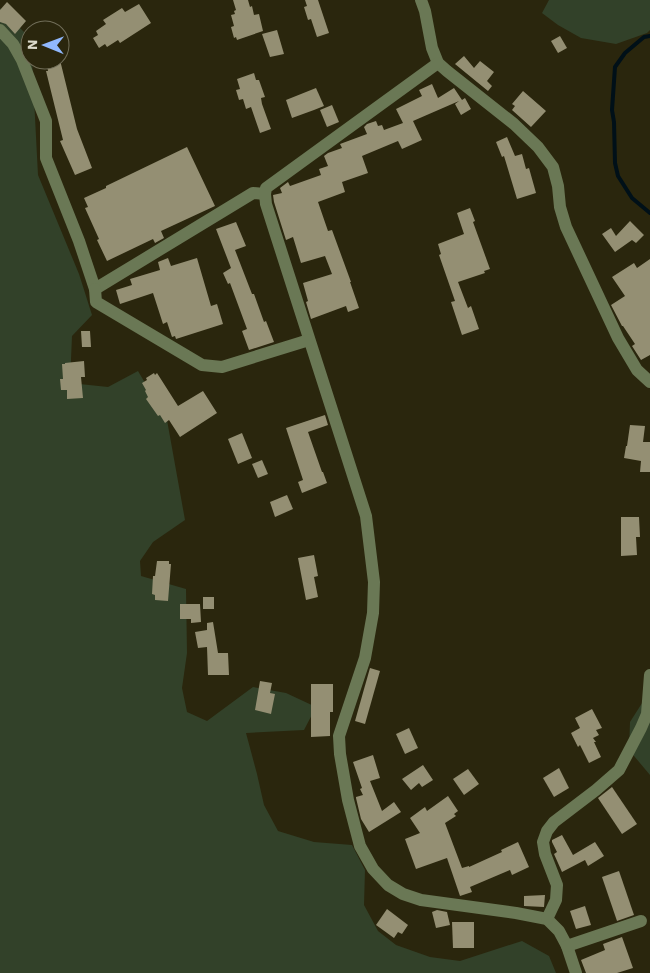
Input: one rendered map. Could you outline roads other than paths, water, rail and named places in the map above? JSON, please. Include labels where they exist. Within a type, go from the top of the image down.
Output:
[{"type":"street","points":[[421,0],[432,48],[438,62],[514,124],[538,147],[553,167],[566,228],[618,338],[637,370],[650,382]]},
{"type":"street","points":[[0,30],[14,44],[46,121],[46,158],[79,241],[95,289],[96,302],[202,365],[222,367],[310,340]]},
{"type":"street","points":[[438,62],[266,188],[265,194],[266,204],[366,516],[372,558],[374,582],[373,613],[365,658],[339,736],[340,754],[348,800],[360,846],[373,869],[388,885],[403,894],[421,900],[516,913],[547,920],[560,931],[576,973]]},
{"type":"street","points":[[95,289],[253,193],[265,194]]},
{"type":"street","points":[[547,920],[556,900],[557,885],[545,854],[544,842],[547,832],[554,822],[596,790],[618,770],[647,714],[650,675]]},
{"type":"street","points":[[567,946],[641,921]]},
{"type":"waterway","points":[[650,36],[644,37],[625,53],[615,67],[612,110],[615,163],[618,176],[632,198],[650,213]]}]
